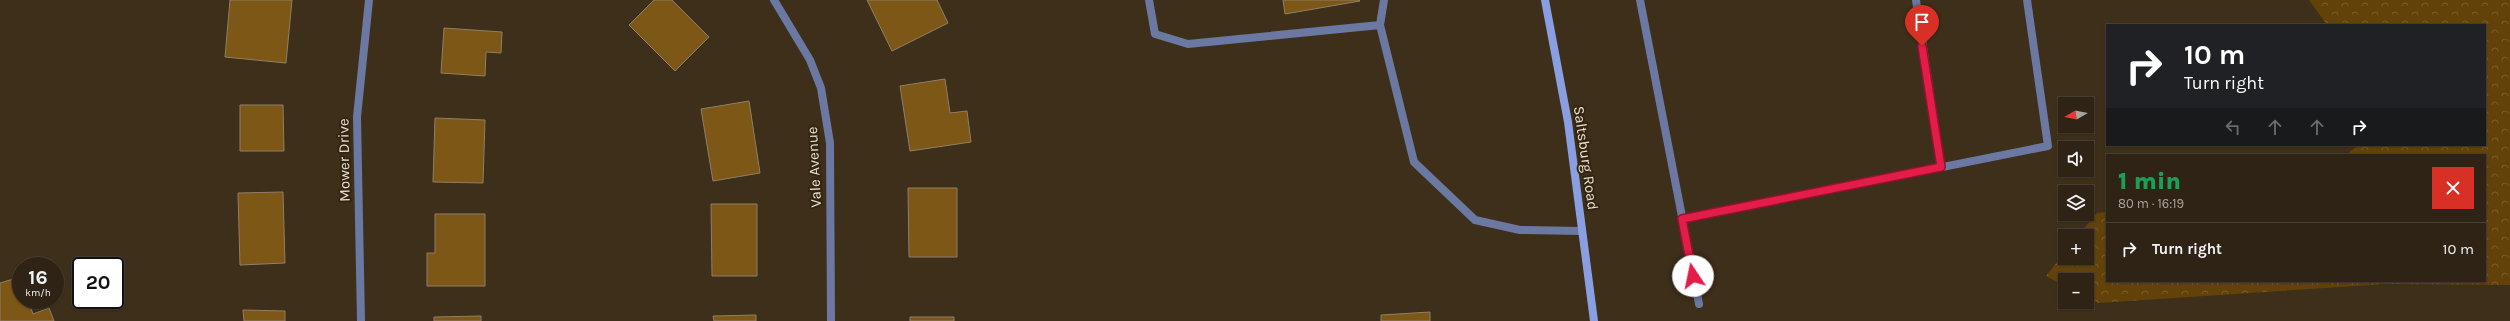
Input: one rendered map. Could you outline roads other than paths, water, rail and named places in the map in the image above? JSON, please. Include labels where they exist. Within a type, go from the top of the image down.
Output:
[{"type":"main road","name":"Saltsburg Road","points":[[1545,0],[1568,122],[1594,321]]},
{"type":"street","name":"Mower Drive","points":[[361,321],[357,117],[369,0]]},
{"type":"street","name":"Vale Avenue","points":[[774,0],[810,60],[821,88],[830,142],[830,321]]},
{"type":"street","points":[[1149,0],[1155,34],[1188,44],[1380,25]]},
{"type":"street","points":[[1384,0],[1380,25],[1414,162],[1475,220],[1520,230],[1582,231]]},
{"type":"street","points":[[1640,0],[1699,304]]},
{"type":"street","points":[[1916,0],[1941,167]]},
{"type":"street","points":[[1682,219],[2048,146],[2027,0]]}]
